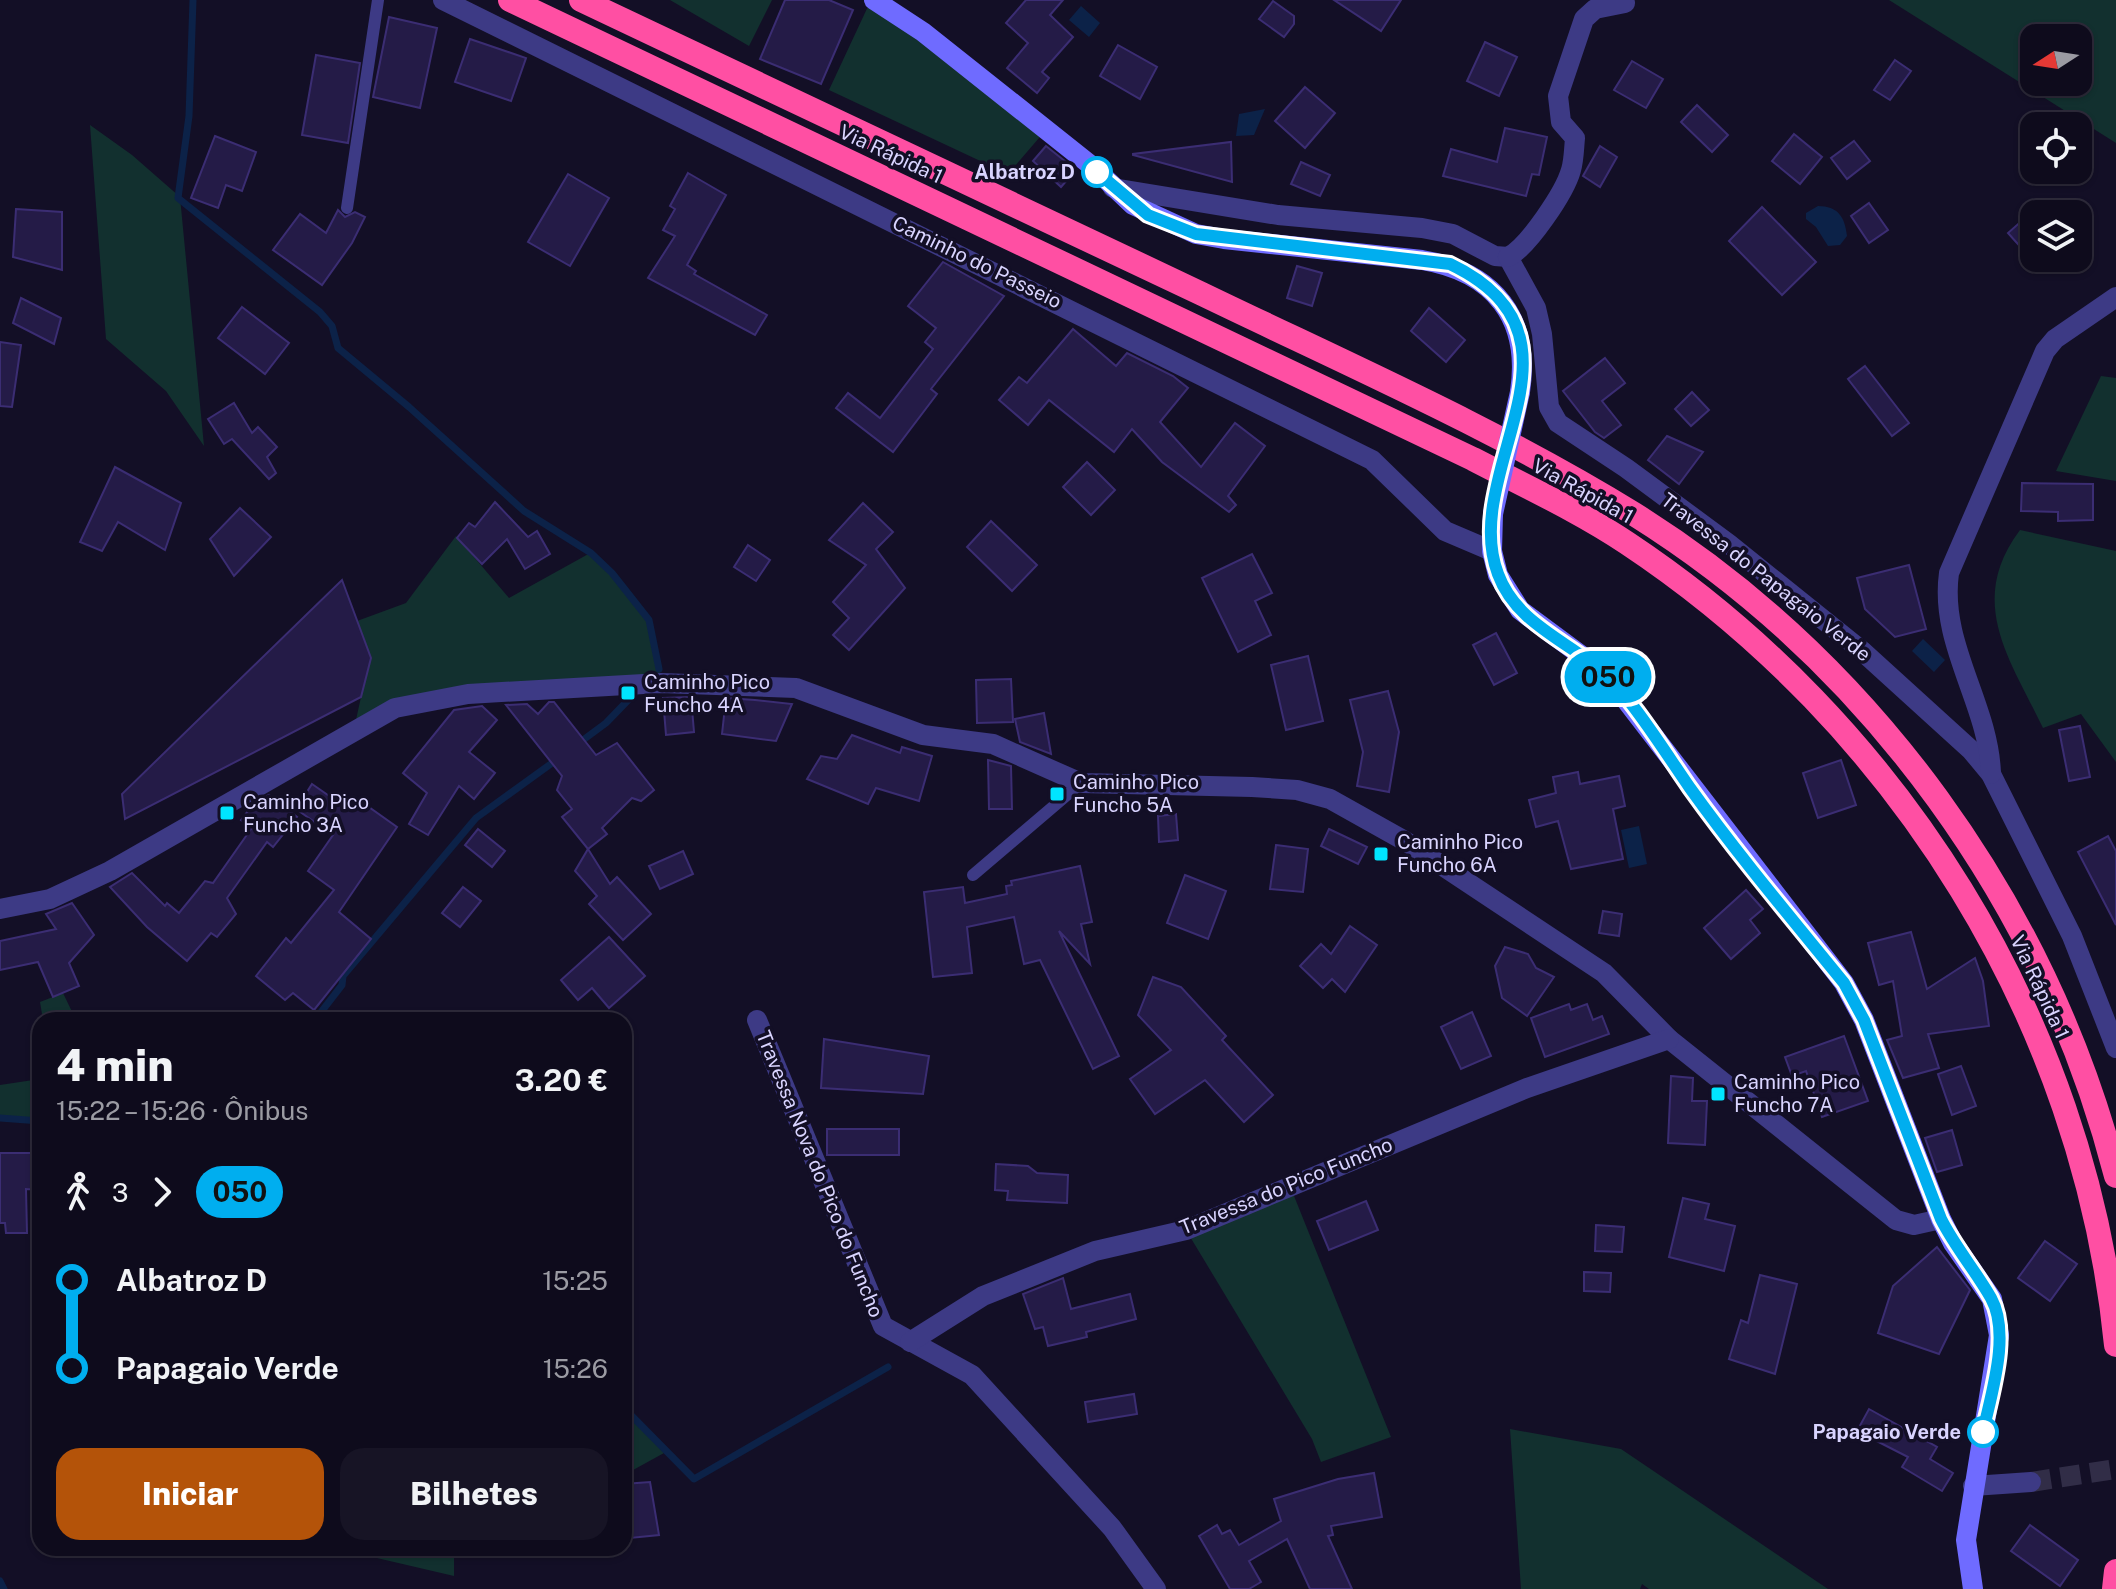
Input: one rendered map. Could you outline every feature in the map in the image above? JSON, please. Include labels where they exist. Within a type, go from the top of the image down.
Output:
[{"type":"highway","name":"Via Rápida 1","points":[[510,0],[1473,459],[1627,543],[1720,613],[1790,674],[1888,783],[1937,851],[1995,947],[2044,1049],[2081,1157],[2105,1266],[2116,1345]]},
{"type":"highway","name":"Via Rápida 1","points":[[581,0],[1482,429],[1638,517],[1735,587],[1810,649],[1877,719],[1953,819],[2024,937],[2049,988],[2092,1094],[2116,1176]]},
{"type":"highway","points":[[2114,1589],[2116,1571]]},
{"type":"street","name":"Caminho do Passeio","points":[[443,0],[1372,460],[1445,531],[1492,551]]},
{"type":"street","points":[[874,0],[923,32],[1093,167],[1113,188],[1148,215],[1196,234],[1450,264],[1495,293],[1516,327],[1523,369],[1493,514],[1492,551],[1498,575],[1520,610],[1605,673],[1844,983],[1864,1020],[1941,1219],[1953,1243],[1992,1299],[1997,1316],[1997,1351],[1966,1540],[1973,1589]]},
{"type":"street","points":[[1113,188],[1278,215],[1422,228],[1453,234],[1495,256],[1508,257],[1517,253],[1536,229],[1571,172],[1575,138],[1561,122],[1558,96],[1584,19],[1595,9],[1625,3]]},
{"type":"street","name":"Travessa do Papagaio Verde","points":[[1508,257],[1536,308],[1542,334],[1549,407],[1558,423],[1626,468],[1729,544],[1861,650],[1971,750],[1991,774]]},
{"type":"street","points":[[2116,297],[2055,339],[2045,351],[1949,573],[1946,608],[1987,734],[1991,774],[2072,936],[2116,1048]]},
{"type":"street","points":[[0,909],[50,899],[110,871],[395,708],[468,694],[661,683],[796,688],[923,735],[993,744],[1081,783],[1252,787],[1297,790],[1330,799],[1405,841],[1604,973],[1669,1039],[1896,1220],[1914,1225],[1941,1219]]},
{"type":"street","name":"Travessa Nova do Pico do Funcho","points":[[757,1020],[883,1326],[972,1375],[1112,1528],[1156,1589]]},
{"type":"street","name":"Travessa do Pico Funcho","points":[[910,1342],[983,1296],[1095,1251],[1186,1230],[1527,1088],[1669,1039]]},
{"type":"street","points":[[1973,1486],[2031,1482]]},
{"type":"lane","points":[[347,208],[378,0]]},
{"type":"lane","points":[[973,875],[1081,783]]},
{"type":"green space","points":[[670,0],[772,0],[749,46]]},
{"type":"green space","points":[[871,0],[1045,131],[1008,174],[829,90]]},
{"type":"green space","points":[[1889,0],[2116,0],[2116,143],[2092,128],[2092,112],[2067,112],[2041,96],[2092,96],[2092,24],[2020,24],[2020,83]]},
{"type":"green space","points":[[90,125],[132,155],[180,197],[204,446],[166,391],[106,339]]},
{"type":"green space","points":[[2101,376],[2116,378],[2116,481],[2056,471]]},
{"type":"green space","points":[[2020,530],[2116,551],[2116,762],[2081,714],[2043,728],[2007,654],[1995,606],[1996,582],[2004,556]]},
{"type":"green space","points":[[456,536],[509,598],[592,552],[634,595],[643,609],[656,641],[661,683],[468,694],[354,729],[361,697],[357,621],[406,603]]},
{"type":"green space","points":[[63,993],[72,1012],[42,1012],[40,1002]]},
{"type":"green space","points":[[32,1080],[32,1121],[0,1118],[0,1085]]},
{"type":"green space","points":[[1290,1186],[1391,1437],[1321,1462],[1312,1439],[1186,1230]]},
{"type":"green space","points":[[632,1419],[664,1453],[632,1471]]},
{"type":"green space","points":[[1510,1429],[1621,1449],[1828,1589],[1649,1589],[1642,1584],[1640,1589],[1521,1589]]},
{"type":"green space","points":[[368,1556],[454,1556],[454,1576]]},
{"type":"water","points":[[1081,6],[1100,23],[1089,37],[1069,20]]},
{"type":"water","points":[[1265,109],[1254,135],[1236,136],[1239,114]]},
{"type":"water","points":[[1818,206],[1835,210],[1842,218],[1847,236],[1840,245],[1828,246],[1816,227],[1806,219],[1806,213]]},
{"type":"water","points":[[1923,639],[1945,660],[1934,672],[1912,651]]},
{"type":"water","points":[[1639,826],[1647,864],[1629,868],[1621,830]]},
{"type":"building","points":[[785,0],[829,0],[853,10],[821,84],[760,59]]},
{"type":"building","points":[[1026,0],[1063,0],[1050,15],[1073,37],[1042,72],[1049,78],[1037,93],[1007,68],[1028,43],[1006,23]]},
{"type":"building","points":[[1334,0],[1401,0],[1381,31]]},
{"type":"building","points":[[1273,1],[1294,16],[1294,24],[1284,37],[1259,19]]},
{"type":"building","points":[[389,17],[437,28],[420,108],[373,97]]},
{"type":"building","points":[[470,39],[526,58],[511,101],[455,82]]},
{"type":"building","points":[[1485,42],[1517,57],[1499,96],[1467,81]]},
{"type":"building","points":[[1118,45],[1157,67],[1140,99],[1100,76]]},
{"type":"building","points":[[316,55],[360,63],[348,143],[302,135]]},
{"type":"building","points":[[1895,60],[1911,71],[1890,100],[1874,90]]},
{"type":"building","points":[[1632,61],[1663,79],[1646,108],[1614,90]]},
{"type":"building","points":[[1305,87],[1335,113],[1305,148],[1275,121]]},
{"type":"building","points":[[1697,105],[1728,135],[1712,152],[1681,122]]},
{"type":"building","points":[[1505,128],[1547,137],[1539,175],[1532,174],[1526,196],[1443,176],[1451,149],[1497,162]]},
{"type":"building","points":[[1794,134],[1822,157],[1800,184],[1772,161]]},
{"type":"building","points":[[215,136],[256,152],[242,191],[226,185],[218,208],[191,198]]},
{"type":"building","points":[[1854,141],[1870,161],[1847,179],[1831,158]]},
{"type":"building","points":[[1231,142],[1232,182],[1133,155],[1133,154]]},
{"type":"building","points":[[1046,146],[1076,170],[1061,187],[1033,161]]},
{"type":"building","points":[[1600,146],[1617,157],[1600,187],[1583,176]]},
{"type":"building","points":[[1301,162],[1330,175],[1320,196],[1291,184]]},
{"type":"building","points":[[688,173],[726,195],[687,265],[696,271],[694,274],[767,315],[755,335],[648,278],[675,236],[663,230],[675,209],[670,206]]},
{"type":"building","points":[[568,174],[609,198],[570,266],[528,242]]},
{"type":"building","points":[[1869,203],[1888,230],[1869,243],[1851,216]]},
{"type":"building","points":[[1762,207],[1816,262],[1782,295],[1729,241]]},
{"type":"building","points":[[16,209],[62,212],[62,270],[13,257]]},
{"type":"building","points":[[338,210],[345,217],[355,212],[365,217],[352,243],[322,285],[273,250],[300,214],[326,233]]},
{"type":"building","points":[[2020,222],[2020,246],[2008,233]]},
{"type":"building","points":[[943,262],[1004,296],[931,389],[937,394],[893,452],[836,408],[848,393],[880,418],[933,349],[925,342],[936,328],[908,306]]},
{"type":"building","points":[[1297,266],[1322,273],[1312,306],[1287,298]]},
{"type":"building","points":[[21,298],[61,318],[54,344],[13,323]]},
{"type":"building","points":[[242,307],[289,343],[265,374],[218,338]]},
{"type":"building","points":[[1429,308],[1465,340],[1446,362],[1411,331]]},
{"type":"building","points":[[1073,329],[1116,366],[1127,353],[1173,376],[1188,388],[1160,422],[1201,467],[1235,423],[1265,446],[1228,496],[1236,505],[1229,512],[1162,462],[1132,429],[1114,452],[1049,400],[1028,425],[999,400],[1019,377],[1027,383]]},
{"type":"building","points":[[0,342],[21,345],[12,407],[0,406]]},
{"type":"building","points":[[1605,358],[1625,383],[1602,401],[1621,425],[1604,438],[1595,432],[1563,391]]},
{"type":"building","points":[[1865,366],[1909,423],[1892,436],[1848,379]]},
{"type":"building","points":[[1692,392],[1709,410],[1691,426],[1675,409]]},
{"type":"building","points":[[234,403],[252,433],[258,427],[277,447],[267,457],[276,473],[269,479],[232,439],[224,444],[208,419]]},
{"type":"building","points":[[1667,436],[1703,452],[1679,484],[1648,460]]},
{"type":"building","points":[[1087,462],[1115,490],[1091,515],[1063,487]]},
{"type":"building","points":[[115,467],[181,503],[165,550],[118,522],[102,551],[80,542]]},
{"type":"building","points":[[2022,483],[2093,484],[2093,520],[2058,521],[2058,512],[2021,511]]},
{"type":"building","points":[[495,502],[528,537],[537,531],[550,554],[525,569],[507,539],[482,564],[457,538],[469,523],[475,527]]},
{"type":"building","points":[[863,503],[893,532],[876,549],[905,588],[849,650],[833,635],[849,618],[833,602],[866,565],[829,540]]},
{"type":"building","points":[[240,508],[271,537],[234,576],[210,539]]},
{"type":"building","points":[[991,521],[1037,565],[1012,591],[967,547]]},
{"type":"building","points":[[748,545],[770,560],[756,581],[734,567]]},
{"type":"building","points":[[1252,554],[1272,593],[1255,601],[1271,635],[1238,652],[1202,578]]},
{"type":"building","points":[[1909,565],[1926,629],[1895,637],[1865,609],[1857,578]]},
{"type":"building","points":[[342,580],[371,658],[361,697],[125,819],[122,794]]},
{"type":"building","points":[[1496,633],[1517,673],[1494,685],[1473,645]]},
{"type":"building","points":[[1308,656],[1323,721],[1286,730],[1271,665]]},
{"type":"building","points":[[1011,679],[1013,722],[977,723],[976,680]]},
{"type":"building","points":[[1388,691],[1399,732],[1389,792],[1357,786],[1363,752],[1350,700]]},
{"type":"building","points":[[691,697],[694,732],[666,735],[663,698]]},
{"type":"building","points":[[726,698],[792,704],[776,741],[722,734]]},
{"type":"building","points":[[549,702],[554,702],[596,755],[617,743],[654,790],[641,801],[632,798],[602,828],[607,834],[588,849],[562,817],[572,809],[557,790],[562,776],[506,705],[527,704],[538,714]]},
{"type":"building","points":[[482,706],[497,720],[469,752],[495,773],[474,799],[459,786],[428,835],[409,824],[427,793],[403,773],[454,710]]},
{"type":"building","points":[[1044,713],[1051,754],[1020,742],[1015,719]]},
{"type":"building","points":[[2080,726],[2090,777],[2069,781],[2059,730]]},
{"type":"building","points":[[852,735],[900,753],[902,747],[932,756],[919,801],[876,788],[868,804],[807,779],[821,756],[837,759]]},
{"type":"building","points":[[988,760],[1011,766],[1012,809],[989,809]]},
{"type":"building","points":[[1841,760],[1856,805],[1818,818],[1803,773]]},
{"type":"building","points":[[1578,772],[1580,784],[1619,776],[1625,806],[1613,809],[1623,859],[1571,869],[1558,821],[1536,827],[1529,800],[1556,793],[1553,777]]},
{"type":"building","points":[[312,784],[348,809],[356,798],[397,827],[339,912],[371,939],[314,1010],[293,993],[285,1000],[256,976],[286,938],[291,943],[334,890],[308,871],[333,835],[296,809]]},
{"type":"building","points":[[269,795],[297,817],[273,847],[267,842],[227,898],[236,914],[217,937],[211,933],[187,961],[147,927],[110,887],[132,873],[165,906],[167,903],[179,913],[205,881],[213,883],[251,829],[241,820],[254,803]]},
{"type":"building","points":[[1176,814],[1178,840],[1159,842],[1158,816]]},
{"type":"building","points":[[478,829],[505,851],[492,867],[465,845]]},
{"type":"building","points":[[1329,829],[1367,847],[1358,864],[1321,846]]},
{"type":"building","points":[[2108,836],[2116,851],[2116,925],[2078,852]]},
{"type":"building","points":[[1276,845],[1308,849],[1303,892],[1270,889]]},
{"type":"building","points":[[588,849],[610,884],[617,877],[651,914],[623,940],[589,904],[597,896],[575,871]]},
{"type":"building","points":[[683,851],[693,874],[660,889],[649,866]]},
{"type":"building","points":[[1080,866],[1092,922],[1081,924],[1090,964],[1059,931],[1119,1056],[1093,1069],[1040,960],[1024,964],[1014,917],[967,927],[972,973],[933,977],[924,892],[963,887],[965,903],[1007,894],[1006,886],[1012,885],[1011,881]]},
{"type":"building","points":[[1185,875],[1226,891],[1208,939],[1167,923]]},
{"type":"building","points":[[463,887],[481,901],[460,927],[442,913]]},
{"type":"building","points":[[1746,890],[1763,909],[1750,920],[1760,933],[1731,959],[1704,928]]},
{"type":"building","points":[[72,903],[94,935],[69,963],[79,986],[53,997],[38,962],[0,970],[0,941],[56,929],[46,914]]},
{"type":"building","points":[[1603,911],[1622,914],[1619,936],[1599,933]]},
{"type":"building","points":[[1350,926],[1377,945],[1345,992],[1332,979],[1323,988],[1300,966],[1321,944],[1331,954]]},
{"type":"building","points":[[1911,932],[1927,989],[1975,958],[1983,981],[1989,1026],[1928,1034],[1939,1068],[1903,1078],[1887,1040],[1902,1036],[1893,981],[1879,985],[1868,943]]},
{"type":"building","points":[[609,937],[645,976],[609,1008],[592,988],[578,1000],[561,980]]},
{"type":"building","points":[[1505,947],[1528,954],[1536,968],[1554,977],[1527,1016],[1502,998],[1495,966]]},
{"type":"building","points":[[1153,977],[1181,987],[1226,1036],[1222,1040],[1273,1095],[1244,1122],[1205,1080],[1155,1114],[1130,1079],[1171,1050],[1138,1015]]},
{"type":"building","points":[[1569,1004],[1571,1010],[1587,1004],[1593,1020],[1602,1016],[1609,1034],[1545,1057],[1531,1018]]},
{"type":"building","points":[[1472,1012],[1491,1056],[1461,1069],[1441,1027]]},
{"type":"building","points":[[1844,1036],[1868,1101],[1822,1117],[1806,1071],[1792,1076],[1785,1057]]},
{"type":"building","points":[[824,1039],[929,1056],[923,1094],[821,1088]]},
{"type":"building","points":[[1961,1066],[1976,1106],[1952,1115],[1938,1074]]},
{"type":"building","points":[[1671,1076],[1693,1078],[1692,1101],[1707,1101],[1705,1145],[1668,1143]]},
{"type":"building","points":[[827,1129],[899,1129],[899,1155],[827,1155]]},
{"type":"building","points":[[1952,1130],[1962,1165],[1937,1172],[1925,1138]]},
{"type":"building","points":[[0,1153],[32,1153],[32,1189],[26,1189],[27,1233],[6,1233],[5,1223],[0,1223]]},
{"type":"building","points":[[996,1164],[1028,1166],[1037,1173],[1068,1175],[1067,1203],[1007,1200],[1008,1191],[995,1190]]},
{"type":"building","points":[[1683,1198],[1709,1204],[1705,1219],[1735,1226],[1724,1271],[1669,1257]]},
{"type":"building","points":[[1366,1201],[1378,1230],[1329,1250],[1317,1221]]},
{"type":"building","points":[[1596,1225],[1624,1227],[1622,1252],[1595,1251]]},
{"type":"building","points":[[2045,1241],[2077,1264],[2050,1301],[2018,1278]]},
{"type":"building","points":[[1937,1247],[1970,1290],[1939,1354],[1878,1333],[1893,1286]]},
{"type":"building","points":[[1584,1272],[1611,1273],[1610,1292],[1584,1291]]},
{"type":"building","points":[[1760,1275],[1797,1284],[1775,1374],[1729,1359],[1741,1320],[1748,1323]]},
{"type":"building","points":[[1063,1278],[1071,1309],[1130,1294],[1136,1319],[1086,1332],[1087,1337],[1048,1346],[1043,1327],[1035,1329],[1023,1294]]},
{"type":"building","points":[[1134,1394],[1137,1414],[1088,1422],[1085,1402]]},
{"type":"building","points":[[1869,1409],[1937,1447],[1930,1459],[1953,1473],[1942,1491],[1902,1467],[1908,1457],[1857,1431]]},
{"type":"building","points":[[1374,1473],[1382,1517],[1331,1526],[1333,1535],[1328,1536],[1352,1589],[1310,1589],[1287,1539],[1249,1561],[1261,1582],[1249,1589],[1230,1589],[1199,1536],[1217,1525],[1222,1534],[1230,1530],[1239,1545],[1281,1521],[1274,1499],[1338,1479]]},
{"type":"building","points":[[650,1482],[659,1535],[632,1538],[632,1483]]},
{"type":"building","points":[[2030,1525],[2078,1560],[2060,1586],[2011,1551]]},
{"type":"waterway","points":[[193,0],[189,116],[178,198],[320,312],[332,326],[338,348],[409,407],[524,511],[591,553],[612,573],[649,620],[659,669]]},
{"type":"waterway","points":[[579,743],[606,723],[635,693]]},
{"type":"waterway","points":[[321,1012],[342,985],[343,976],[476,818],[559,758]]},
{"type":"waterway","points":[[0,1118],[32,1120]]},
{"type":"waterway","points":[[632,1416],[694,1479],[888,1367]]},
{"type":"waterway","points":[[0,1581],[4,1589]]},
{"type":"tunnel","points":[[2031,1482],[2116,1469]]},
{"type":"bus line","name":"050","points":[[1097,172],[1148,215],[1196,234],[1450,264],[1480,281],[1495,293],[1506,308],[1516,327],[1523,369],[1493,514],[1492,551],[1498,575],[1520,610],[1542,630],[1605,673],[1704,807],[1844,983],[1864,1020],[1941,1219],[1953,1243],[1992,1299],[1999,1335],[1983,1432]]},
{"type":"place","name":"Albatroz D","points":[[1097,172]]},
{"type":"place","name":"Caminho Pico Funcho 4A","points":[[628,693]]},
{"type":"place","name":"Caminho Pico Funcho 5A","points":[[1057,794]]},
{"type":"place","name":"Caminho Pico Funcho 3A","points":[[227,813]]},
{"type":"place","name":"Caminho Pico Funcho 6A","points":[[1381,854]]},
{"type":"place","name":"Caminho Pico Funcho 7A","points":[[1718,1094]]},
{"type":"place","name":"Papagaio Verde","points":[[1983,1432]]}]
